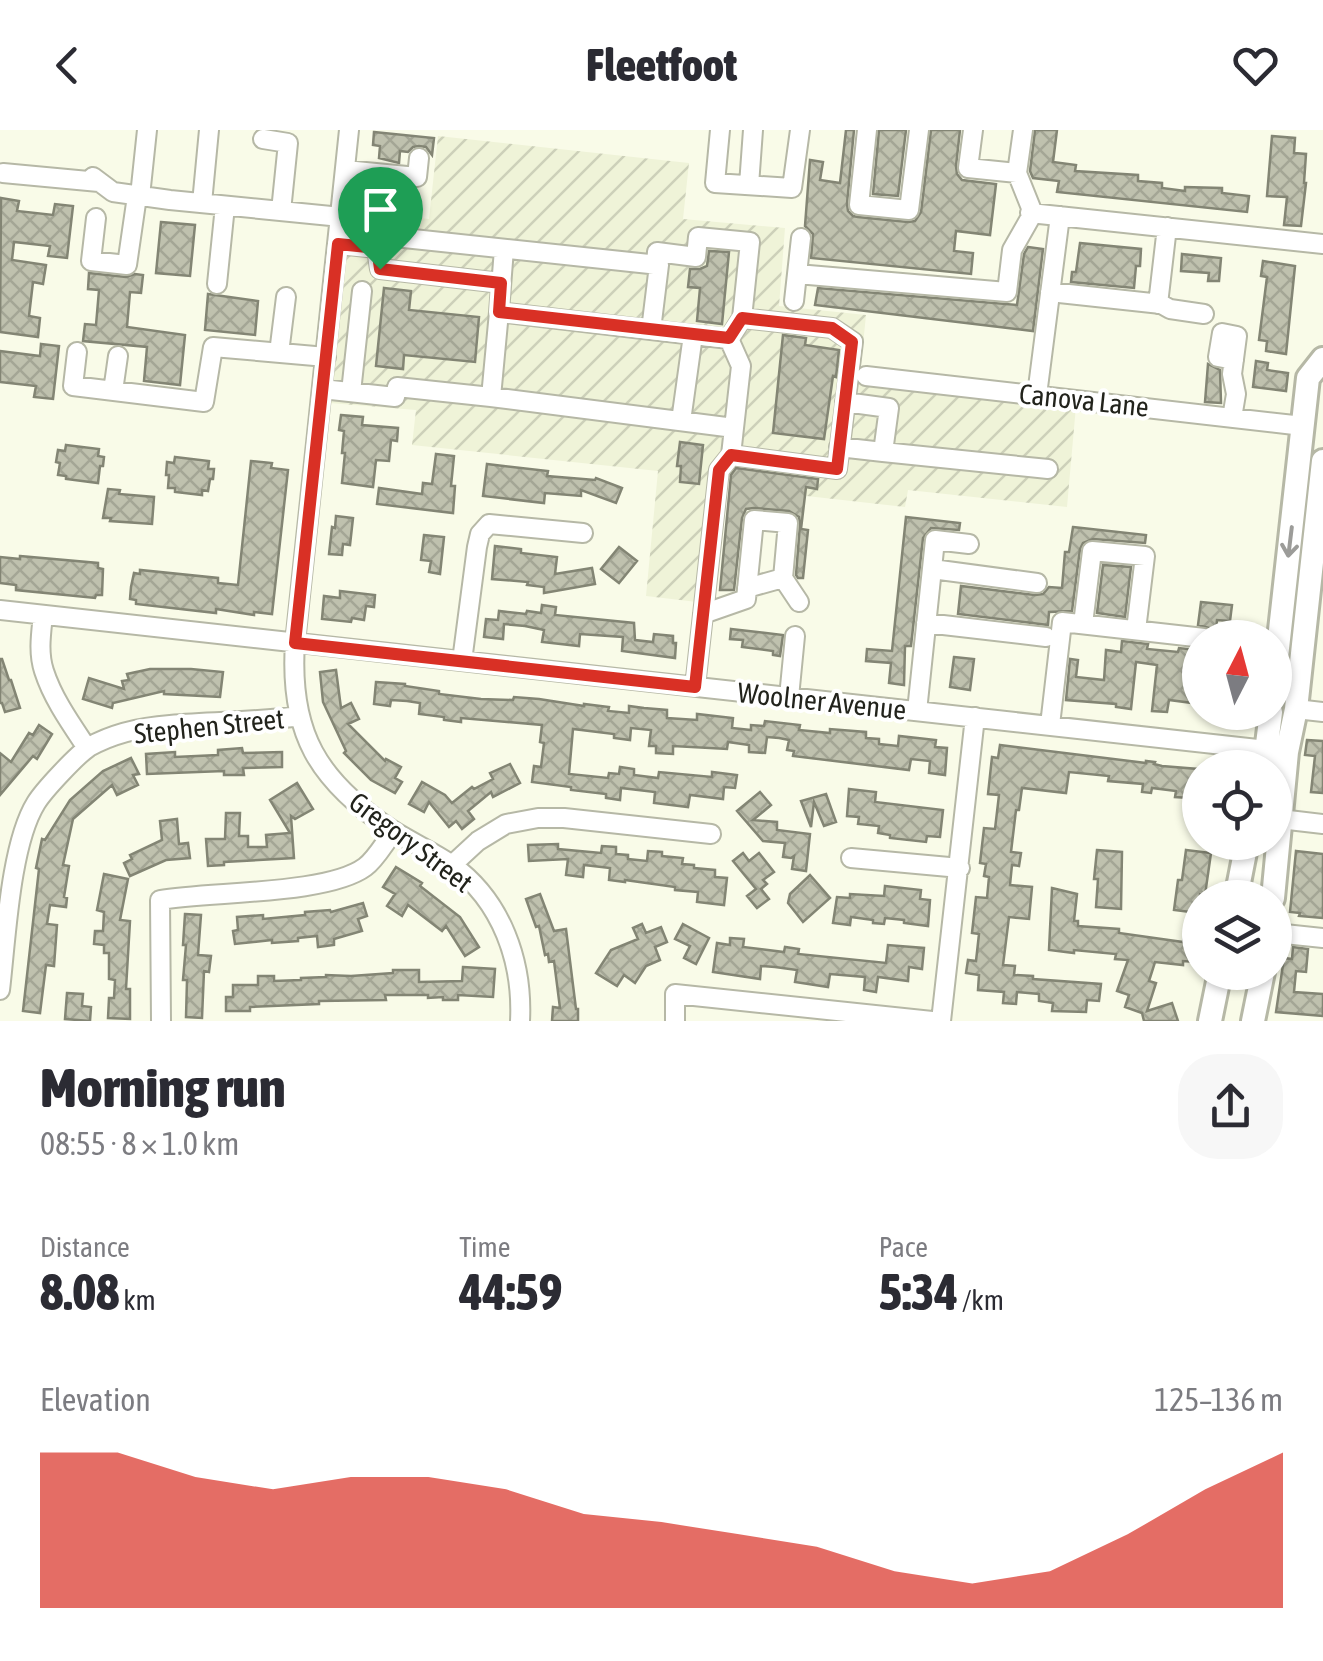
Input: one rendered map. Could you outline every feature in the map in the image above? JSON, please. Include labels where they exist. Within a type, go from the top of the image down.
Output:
[{"type":"main road","points":[[1290,620],[1305,591],[1302,426],[1308,378],[1323,359]]},
{"type":"main road","points":[[1276,750],[1296,709],[1305,591],[1322,470]]},
{"type":"main road","points":[[1210,1021],[1216,990]]},
{"type":"main road","points":[[1253,1021],[1259,990]]},
{"type":"street","points":[[96,218],[91,260],[127,265],[146,130]]},
{"type":"street","points":[[202,204],[209,130]]},
{"type":"street","name":"Gregory Street","points":[[349,130],[295,643],[294,686],[303,730],[333,782],[394,831],[452,865],[475,886],[503,927],[516,962],[520,1021]]},
{"type":"street","points":[[720,130],[715,183],[792,188],[800,130]]},
{"type":"street","points":[[749,186],[754,130]]},
{"type":"street","points":[[867,130],[859,205],[909,210],[919,130]]},
{"type":"street","points":[[973,130],[968,168],[1017,173]]},
{"type":"street","points":[[797,274],[1006,292],[1012,250],[1032,213],[1017,173],[1023,130]]},
{"type":"street","points":[[263,140],[288,143],[281,211]]},
{"type":"street","points":[[345,170],[418,177],[419,158]]},
{"type":"street","points":[[3,173],[96,180],[113,192],[138,196],[340,217]]},
{"type":"street","points":[[217,284],[226,206]]},
{"type":"street","points":[[1032,213],[1323,244]]},
{"type":"street","points":[[1037,395],[1060,216]]},
{"type":"street","points":[[1158,304],[1167,228]]},
{"type":"street","points":[[501,283],[380,269],[377,248],[386,236],[656,264]]},
{"type":"street","points":[[651,330],[657,252],[696,257],[698,237],[750,242],[742,318],[729,338]]},
{"type":"street","points":[[794,301],[800,238]]},
{"type":"street","points":[[338,244],[377,248]]},
{"type":"street","points":[[491,397],[504,249]]},
{"type":"street","points":[[350,392],[362,292]]},
{"type":"street","points":[[1050,292],[1158,304],[1170,310],[1204,314]]},
{"type":"street","points":[[279,353],[286,298]]},
{"type":"street","points":[[499,312],[729,338]]},
{"type":"street","points":[[731,455],[837,469],[852,342],[832,328],[742,318]]},
{"type":"street","points":[[681,421],[694,335]]},
{"type":"street","points":[[695,687],[719,470],[731,455],[741,366],[729,338]]},
{"type":"street","points":[[77,352],[73,386],[204,402],[212,347],[326,358]]},
{"type":"street","points":[[113,391],[118,356]]},
{"type":"street","points":[[1232,418],[1236,394],[1234,360]]},
{"type":"street","name":"Canova Lane","points":[[866,376],[1302,426]]},
{"type":"street","points":[[322,389],[396,397],[397,387],[734,428]]},
{"type":"street","points":[[845,402],[889,408],[883,452]]},
{"type":"street","points":[[840,447],[1048,469]]},
{"type":"street","points":[[703,614],[746,599],[754,520],[788,523],[783,578],[799,602]]},
{"type":"street","points":[[462,662],[477,547],[480,534],[489,524],[583,532]]},
{"type":"street","points":[[916,711],[935,540],[969,544]]},
{"type":"street","points":[[1083,624],[1083,550],[1145,556],[1136,630]]},
{"type":"street","points":[[932,570],[1037,583]]},
{"type":"street","points":[[747,588],[783,578]]},
{"type":"street","name":"Woolner Avenue","points":[[0,610],[1050,725],[1230,750]]},
{"type":"street","points":[[43,615],[40,649],[44,670],[62,711],[87,748]]},
{"type":"street","points":[[1050,725],[1062,622],[1182,635]]},
{"type":"street","points":[[926,623],[1046,638]]},
{"type":"street","points":[[789,698],[795,636]]},
{"type":"street","points":[[1296,709],[1323,712]]},
{"type":"street","name":"Stephen Street","points":[[0,990],[14,874],[23,836],[35,803],[87,748],[126,733],[168,725],[300,716]]},
{"type":"street","points":[[941,1021],[975,718]]},
{"type":"street","points":[[452,865],[478,841],[506,824],[538,818],[711,834]]},
{"type":"street","points":[[1292,821],[1323,824]]},
{"type":"street","points":[[161,1021],[160,900],[328,882],[367,866],[394,831]]},
{"type":"street","points":[[851,858],[960,868]]},
{"type":"street","points":[[1292,935],[1323,938]]},
{"type":"street","points":[[675,1021],[675,994],[932,1021]]},
{"type":"shaded area","points":[[438,136],[689,163],[683,219],[785,228],[779,306],[866,315],[859,385],[1076,406],[1067,507],[908,490],[905,507],[727,487],[714,604],[646,596],[658,471],[412,445],[416,410],[330,403],[350,211],[429,219]]},
{"type":"building","points":[[846,130],[854,130],[848,211],[858,217],[908,222],[915,221],[921,212],[931,130],[960,130],[957,174],[962,180],[996,184],[990,235],[956,231],[954,251],[973,253],[971,274],[811,258],[813,234],[805,226],[810,160],[823,162],[820,180],[840,183]]},
{"type":"building","points":[[879,130],[906,130],[898,196],[873,194]]},
{"type":"building","points":[[1035,130],[1057,130],[1053,162],[1076,165],[1075,171],[1138,175],[1138,181],[1162,183],[1162,188],[1185,191],[1185,187],[1222,188],[1222,193],[1249,196],[1247,212],[1057,192],[1059,181],[1033,178],[1030,171]]},
{"type":"building","points":[[374,132],[434,138],[432,155],[426,147],[419,146],[408,152],[400,151],[399,163],[379,158],[380,146],[373,145]]},
{"type":"building","points":[[1272,136],[1295,138],[1294,153],[1306,154],[1301,226],[1284,225],[1287,197],[1267,196]]},
{"type":"building","points":[[1,198],[19,201],[17,211],[53,215],[55,204],[73,206],[67,258],[48,256],[50,246],[14,242],[12,260],[46,265],[43,284],[33,282],[29,316],[40,318],[38,337],[0,332]]},
{"type":"building","points":[[161,222],[195,225],[190,276],[156,273]]},
{"type":"building","points":[[1080,243],[1141,249],[1134,288],[1071,282]]},
{"type":"building","points":[[1028,247],[1043,249],[1033,331],[815,305],[818,288],[1017,305]]},
{"type":"building","points":[[709,251],[729,252],[722,324],[697,321],[700,288],[688,287],[690,269],[707,266]]},
{"type":"building","points":[[1182,254],[1221,258],[1219,281],[1208,281],[1209,273],[1181,271]]},
{"type":"building","points":[[1263,261],[1295,266],[1286,354],[1266,351],[1267,341],[1259,340],[1267,277],[1261,276]]},
{"type":"building","points":[[89,273],[143,275],[141,293],[130,292],[127,327],[185,335],[180,385],[144,381],[147,347],[83,341],[85,324],[96,325],[99,290],[88,289]]},
{"type":"building","points":[[384,288],[411,291],[409,310],[479,317],[475,362],[404,355],[403,369],[376,366]]},
{"type":"building","points":[[208,294],[258,301],[255,335],[205,330]]},
{"type":"building","points":[[783,335],[806,338],[805,345],[839,350],[824,439],[773,433]]},
{"type":"building","points":[[41,344],[59,346],[53,399],[34,397],[36,386],[0,382],[0,351],[40,356]]},
{"type":"building","points":[[1256,361],[1268,363],[1267,370],[1288,373],[1286,391],[1253,387]]},
{"type":"building","points":[[1208,364],[1220,370],[1221,403],[1205,402]]},
{"type":"building","points":[[341,415],[363,417],[362,425],[398,428],[397,441],[391,440],[389,461],[376,460],[373,487],[342,483],[345,453],[344,431],[339,430]]},
{"type":"building","points":[[680,442],[703,445],[699,484],[680,482]]},
{"type":"building","points":[[66,445],[99,449],[98,456],[104,457],[98,483],[58,475],[58,450],[65,451]]},
{"type":"building","points":[[436,454],[454,456],[453,513],[377,504],[379,488],[422,494],[423,483],[432,484]]},
{"type":"building","points":[[175,457],[209,461],[208,469],[214,469],[208,491],[202,490],[202,495],[168,488],[167,462],[174,463]]},
{"type":"building","points":[[251,461],[272,463],[271,468],[288,470],[272,614],[216,609],[216,613],[136,604],[136,600],[130,599],[134,573],[140,574],[140,570],[218,578],[218,583],[238,585]]},
{"type":"building","points":[[487,464],[548,471],[547,476],[596,478],[622,488],[616,503],[581,490],[581,496],[545,493],[544,503],[483,496]]},
{"type":"building","points":[[736,468],[818,479],[817,489],[806,487],[801,529],[808,530],[803,578],[796,575],[799,517],[789,511],[746,509],[734,590],[720,590],[731,475]]},
{"type":"building","points":[[108,489],[120,490],[119,494],[154,497],[152,524],[103,518]]},
{"type":"building","points":[[336,516],[353,518],[350,545],[343,544],[342,555],[329,554]]},
{"type":"building","points":[[906,517],[960,523],[959,530],[931,528],[923,538],[911,646],[905,646],[904,685],[889,683],[891,663],[866,661],[867,649],[892,651]]},
{"type":"building","points":[[1073,527],[1146,535],[1145,543],[1093,539],[1083,543],[1072,611],[1049,612],[1048,625],[958,614],[961,586],[1035,595],[1043,594],[1049,587],[1062,588],[1065,552],[1069,552]]},
{"type":"building","points":[[424,535],[444,537],[440,574],[429,572],[431,561],[421,560]]},
{"type":"building","points":[[495,546],[557,557],[555,574],[592,568],[595,584],[544,593],[544,587],[527,585],[528,582],[492,579]]},
{"type":"building","points":[[619,547],[637,561],[619,583],[601,569]]},
{"type":"building","points":[[0,557],[98,563],[98,568],[103,569],[102,595],[95,598],[16,590],[16,585],[0,583]]},
{"type":"building","points":[[1103,565],[1131,567],[1125,617],[1097,613]]},
{"type":"building","points":[[340,591],[375,595],[374,607],[366,606],[364,620],[322,619],[324,596],[340,598]]},
{"type":"building","points":[[1201,602],[1232,605],[1230,620],[1199,620]]},
{"type":"building","points":[[542,605],[556,607],[555,615],[634,623],[635,640],[653,642],[654,634],[673,636],[675,658],[622,651],[623,637],[580,634],[579,646],[542,642],[544,630],[525,626],[504,624],[503,639],[484,637],[486,619],[498,620],[499,611],[541,613]]},
{"type":"building","points":[[731,629],[783,635],[780,656],[773,655],[773,651],[742,647],[743,640],[730,639]]},
{"type":"building","points":[[1122,641],[1148,644],[1147,649],[1178,652],[1182,648],[1182,702],[1169,700],[1167,712],[1152,711],[1157,665],[1136,662],[1131,709],[1066,700],[1070,659],[1078,660],[1076,677],[1104,680],[1106,650],[1121,652]]},
{"type":"building","points":[[954,657],[974,659],[970,690],[950,687]]},
{"type":"building","points":[[0,659],[20,708],[5,712],[0,703]]},
{"type":"building","points":[[150,669],[223,672],[220,697],[164,691],[113,703],[112,708],[83,699],[89,678],[124,689],[122,681],[129,680],[127,674]]},
{"type":"building","points":[[336,670],[341,708],[351,703],[359,719],[348,724],[385,761],[401,767],[395,778],[402,782],[395,793],[371,780],[344,753],[323,702],[320,672]]},
{"type":"building","points":[[376,682],[481,699],[539,699],[629,713],[629,706],[667,710],[667,718],[697,720],[697,714],[733,718],[732,728],[751,730],[751,725],[764,726],[765,721],[800,725],[799,730],[866,732],[866,738],[879,739],[879,744],[898,746],[899,736],[936,740],[935,747],[947,748],[945,775],[929,773],[930,761],[911,759],[909,770],[793,756],[794,751],[787,750],[789,740],[779,738],[767,737],[765,753],[749,752],[749,745],[728,742],[727,749],[673,746],[673,754],[656,753],[656,746],[649,746],[651,730],[631,728],[630,740],[573,729],[569,774],[608,778],[609,773],[619,774],[620,767],[634,769],[634,775],[658,778],[659,772],[737,775],[735,788],[724,787],[723,799],[690,795],[688,807],[654,803],[655,792],[621,788],[620,800],[606,798],[606,794],[532,782],[534,766],[541,767],[542,725],[444,720],[419,714],[420,703],[391,700],[390,706],[374,704]]},
{"type":"building","points":[[39,725],[52,734],[37,759],[33,756],[0,795],[0,753],[11,762],[29,733],[33,735]]},
{"type":"building","points":[[1307,740],[1323,741],[1323,793],[1311,792],[1315,756],[1305,755]]},
{"type":"building","points":[[1000,745],[1182,768],[1182,798],[1175,797],[1176,791],[1152,788],[1151,793],[1142,792],[1143,784],[1069,772],[1066,793],[1022,788],[1011,852],[1021,853],[1019,866],[1012,865],[1010,885],[1032,887],[1029,919],[1009,917],[1003,965],[1015,966],[1014,975],[1033,979],[1101,984],[1099,1001],[1087,1000],[1086,1012],[1052,1011],[1053,1003],[1039,1001],[1039,994],[1017,992],[1016,1004],[1003,1003],[1004,992],[978,990],[979,975],[966,973],[968,960],[976,961],[979,934],[972,933],[976,897],[987,898],[989,877],[984,876],[986,864],[980,863],[984,828],[995,829],[999,795],[988,794],[992,757],[998,758]]},
{"type":"building","points":[[242,748],[243,753],[282,752],[282,767],[243,768],[244,775],[224,775],[224,771],[147,774],[146,754],[218,755],[218,750]]},
{"type":"building","points":[[131,758],[139,774],[133,775],[138,785],[117,795],[112,785],[73,819],[63,865],[69,866],[66,907],[50,905],[47,924],[57,925],[54,966],[46,965],[40,1013],[23,1011],[42,839],[45,840],[70,800],[103,771]]},
{"type":"building","points":[[510,764],[520,783],[493,797],[491,792],[468,811],[474,819],[462,829],[456,821],[449,827],[429,802],[424,812],[409,804],[422,782],[452,803],[472,787],[493,779],[490,773]]},
{"type":"building","points":[[297,783],[313,809],[295,819],[291,816],[294,858],[208,866],[206,839],[225,839],[226,813],[240,813],[239,836],[248,836],[248,847],[267,847],[266,835],[290,833],[270,800]]},
{"type":"building","points":[[849,789],[876,792],[875,802],[943,810],[940,837],[927,836],[926,842],[890,838],[878,833],[879,826],[858,824],[859,817],[847,816]]},
{"type":"building","points":[[760,792],[771,805],[753,820],[777,822],[777,830],[810,834],[806,871],[792,869],[794,856],[783,857],[785,843],[763,841],[737,811]]},
{"type":"building","points":[[826,794],[836,822],[824,826],[814,802],[811,827],[801,801]]},
{"type":"building","points":[[177,819],[179,844],[188,843],[190,858],[166,860],[130,876],[124,863],[132,859],[130,855],[162,840],[160,821]]},
{"type":"building","points":[[558,844],[558,849],[601,853],[602,846],[616,847],[616,854],[628,855],[628,859],[647,861],[648,851],[683,858],[682,864],[715,870],[715,877],[727,878],[724,905],[697,902],[698,892],[675,887],[609,880],[610,868],[584,865],[583,877],[566,875],[568,859],[529,861],[528,845]]},
{"type":"building","points":[[1097,850],[1122,852],[1121,909],[1096,907]]},
{"type":"building","points":[[1296,851],[1323,854],[1323,918],[1292,912]]},
{"type":"building","points":[[743,853],[749,861],[759,853],[774,872],[763,880],[767,884],[761,889],[769,899],[757,908],[747,896],[756,889],[733,861]]},
{"type":"building","points":[[1185,860],[1210,860],[1207,880],[1182,880]]},
{"type":"building","points":[[396,867],[422,883],[420,886],[460,917],[479,947],[465,956],[446,926],[442,931],[408,905],[402,916],[387,906],[395,894],[383,887]]},
{"type":"building","points":[[104,874],[128,879],[120,920],[130,921],[126,989],[130,989],[130,1019],[108,1018],[115,980],[109,979],[109,953],[104,953],[104,945],[94,944],[95,931],[103,931],[104,912],[97,910]]},
{"type":"building","points":[[810,875],[830,898],[803,922],[788,903],[790,894]]},
{"type":"building","points":[[1178,880],[1182,880],[1182,911],[1174,910]]},
{"type":"building","points":[[885,886],[921,890],[920,899],[930,900],[928,926],[885,918],[884,924],[851,917],[850,925],[833,923],[837,897],[884,896]]},
{"type":"building","points":[[1052,888],[1077,894],[1074,921],[1078,921],[1078,926],[1119,929],[1119,933],[1182,942],[1182,965],[1155,962],[1149,981],[1156,983],[1147,1011],[1172,1003],[1178,1021],[1144,1021],[1142,1013],[1125,1007],[1129,995],[1117,991],[1128,960],[1115,959],[1116,954],[1049,950]]},
{"type":"building","points":[[540,894],[554,931],[566,929],[578,1021],[552,1021],[553,1007],[560,1008],[554,961],[549,962],[548,954],[545,955],[539,926],[536,927],[526,899]]},
{"type":"building","points":[[363,903],[367,916],[358,919],[362,931],[334,939],[334,945],[318,947],[317,936],[298,941],[235,944],[237,917],[305,915]]},
{"type":"building","points":[[185,914],[201,915],[198,955],[211,956],[209,972],[204,971],[202,1018],[186,1017]]},
{"type":"building","points":[[642,924],[646,933],[661,927],[667,942],[655,947],[660,960],[646,966],[635,983],[624,975],[617,986],[596,973],[611,950],[638,939],[633,928]]},
{"type":"building","points":[[683,924],[709,938],[696,964],[684,958],[690,946],[675,939]]},
{"type":"building","points":[[730,938],[744,939],[743,947],[784,952],[785,947],[799,949],[798,954],[886,963],[888,945],[924,948],[922,969],[909,967],[908,981],[878,977],[876,992],[864,990],[865,977],[830,974],[828,987],[795,982],[797,970],[775,967],[761,966],[760,979],[713,972],[717,943],[730,945]]},
{"type":"building","points":[[1293,947],[1308,949],[1306,972],[1296,971],[1294,992],[1323,994],[1323,1016],[1276,1012],[1279,990],[1292,990]]},
{"type":"building","points":[[463,967],[495,969],[493,997],[458,995],[458,1000],[443,1000],[428,995],[385,995],[386,1000],[319,1001],[226,1011],[226,997],[233,997],[233,985],[258,985],[258,976],[274,976],[274,981],[301,980],[419,970],[419,982],[462,981]]},
{"type":"building","points":[[67,993],[83,994],[82,1006],[91,1007],[90,1021],[65,1019]]},
{"type":"route","points":[[338,244],[377,248],[380,269],[501,283],[499,312],[729,338],[742,318],[832,328],[852,342],[837,469],[731,455],[719,470],[695,687],[295,643],[338,244]]}]
